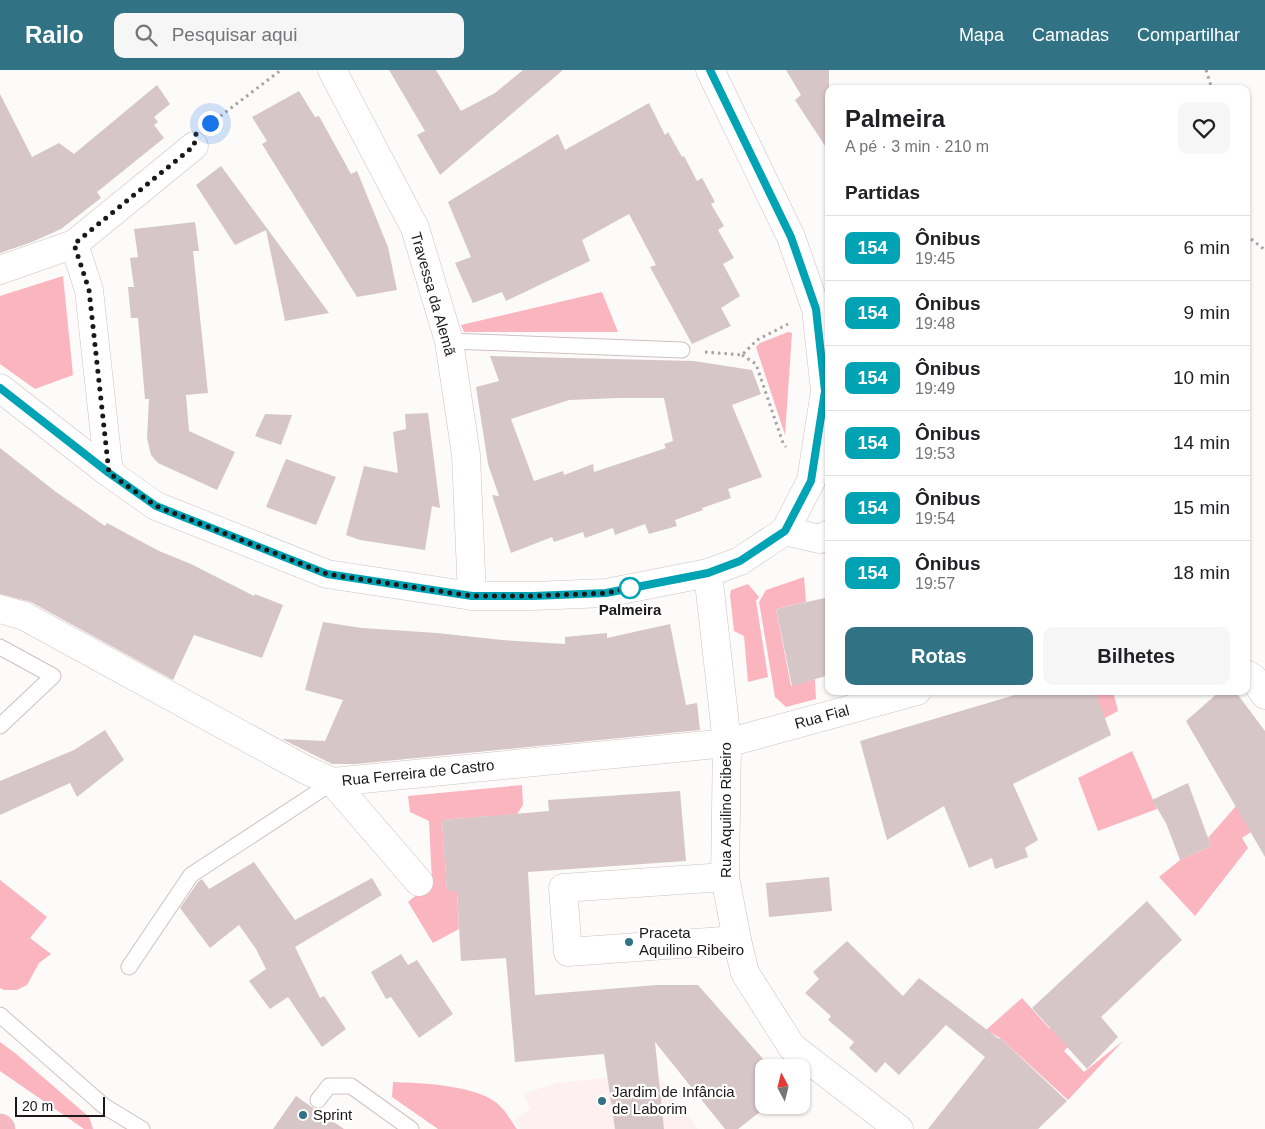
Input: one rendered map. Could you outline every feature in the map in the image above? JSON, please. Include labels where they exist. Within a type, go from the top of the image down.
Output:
[{"type":"street","name":"Travessa da Alemã","points":[[332,70],[415,228],[449,341],[466,455],[472,596]]},
{"type":"street","points":[[0,388],[109,473],[156,506],[327,574],[472,596],[533,596],[606,593],[708,573],[740,561],[785,531],[811,481],[825,391],[816,309],[791,237],[710,70]]},
{"type":"street","points":[[0,270],[74,244],[194,146]]},
{"type":"street","points":[[74,244],[89,290],[109,473]]},
{"type":"street","points":[[785,531],[820,539],[825,536]]},
{"type":"street","name":"Rua Aquilino Ribeiro","points":[[708,573],[727,743],[725,877],[736,940],[745,973],[792,1047],[899,1129]]},
{"type":"street","name":"Rua Ferreira de Castro","points":[[0,609],[24,616],[306,770],[333,782],[727,743]]},
{"type":"street","points":[[1250,676],[1265,695]]},
{"type":"street","name":"Rua Fial","points":[[727,743],[902,695]]},
{"type":"street","points":[[333,782],[419,882]]},
{"type":"street","points":[[725,877],[563,888],[568,952],[736,940]]},
{"type":"lane","points":[[449,341],[682,350]]},
{"type":"lane","points":[[0,647],[53,676],[0,726]]},
{"type":"lane","points":[[129,967],[191,875],[333,782]]},
{"type":"lane","points":[[0,1015],[104,1106],[142,1129]]},
{"type":"lane","points":[[318,1100],[329,1086],[351,1086],[412,1129]]},
{"type":"path","points":[[194,146],[196,134],[281,70]]},
{"type":"path","points":[[1206,70],[1211,85]]},
{"type":"path","points":[[1250,238],[1265,250]]},
{"type":"path","points":[[742,355],[757,340],[816,309]]},
{"type":"path","points":[[682,350],[742,355],[756,364],[783,443],[811,481]]},
{"type":"shaded area","points":[[63,276],[73,375],[35,389],[0,364],[0,296]]},
{"type":"shaded area","points":[[602,292],[618,332],[464,332],[461,325]]},
{"type":"shaded area","points":[[788,332],[792,333],[785,435],[756,347],[760,343]]},
{"type":"shaded area","points":[[804,577],[806,602],[776,609],[791,686],[815,679],[816,699],[786,707],[775,697],[759,602],[766,590]]},
{"type":"shaded area","points":[[748,584],[759,597],[756,601],[768,677],[748,682],[744,636],[734,631],[730,595],[731,590]]},
{"type":"shaded area","points":[[1093,695],[1114,695],[1118,711],[1079,732]]},
{"type":"shaded area","points":[[1132,751],[1157,809],[1098,831],[1078,778]]},
{"type":"shaded area","points":[[522,785],[523,805],[517,814],[442,820],[447,890],[457,891],[459,929],[433,943],[408,902],[432,882],[429,821],[410,812],[408,796]]},
{"type":"shaded area","points":[[1236,806],[1251,832],[1242,838],[1248,848],[1195,916],[1159,877],[1180,860],[1211,846],[1208,838]]},
{"type":"shaded area","points":[[0,880],[47,917],[30,938],[51,954],[39,963],[27,985],[17,990],[4,990],[0,988]]},
{"type":"shaded area","points":[[1022,998],[1050,1029],[1066,1016],[1081,1033],[1064,1051],[1084,1072],[1123,1041],[1068,1100],[1000,1038],[986,1030]]},
{"type":"shaded area","points":[[0,1042],[89,1117],[93,1129],[84,1129],[0,1071]]},
{"type":"shaded area","name":"Jardim de Infância de Laborim","points":[[656,1073],[698,1129],[520,1129],[514,1121],[530,1109],[523,1094],[556,1083]]},
{"type":"shaded area","points":[[393,1082],[450,1087],[480,1094],[501,1107],[517,1129],[438,1129],[392,1097]]},
{"type":"building","points":[[389,70],[436,70],[461,111],[495,93],[523,70],[563,70],[440,175],[417,135],[425,131]]},
{"type":"building","points":[[786,70],[829,70],[829,85],[825,85],[825,146],[795,100],[801,95]]},
{"type":"building","points":[[157,85],[170,104],[154,117],[158,122],[154,125],[164,138],[97,192],[101,198],[61,229],[0,253],[0,94],[32,157],[59,143],[74,154]]},
{"type":"building","points":[[299,91],[315,117],[319,116],[351,174],[357,171],[388,247],[397,290],[357,297],[262,144],[267,141],[252,117]]},
{"type":"building","points":[[649,103],[665,135],[668,132],[682,157],[684,156],[697,181],[702,178],[715,202],[711,204],[724,226],[718,230],[734,258],[723,264],[740,296],[721,308],[731,326],[692,344],[650,267],[656,265],[629,214],[582,240],[590,261],[506,301],[502,292],[473,303],[455,263],[471,257],[448,202],[558,134],[565,150]]},
{"type":"building","points":[[221,166],[329,313],[285,321],[266,230],[235,245],[196,185]]},
{"type":"building","points":[[195,222],[199,251],[193,251],[208,393],[186,395],[189,431],[235,452],[217,490],[158,463],[151,455],[147,438],[149,399],[145,399],[138,318],[131,318],[128,287],[134,287],[130,258],[138,257],[134,229]]},
{"type":"building","points":[[490,356],[694,361],[752,370],[761,394],[732,405],[762,477],[728,489],[731,498],[675,520],[677,526],[649,534],[645,524],[615,535],[613,528],[585,538],[583,532],[554,542],[552,537],[511,553],[492,495],[499,496],[488,464],[476,387],[499,381]],"holes":[[[664,398],[673,441],[664,444],[666,448],[594,472],[593,464],[564,475],[563,471],[534,481],[511,419],[569,400]]]},
{"type":"building","points":[[428,413],[440,508],[432,506],[425,550],[360,540],[346,535],[364,466],[398,473],[393,432],[406,429],[405,414]]},
{"type":"building","points":[[265,414],[292,415],[281,445],[255,436]]},
{"type":"building","points":[[0,448],[56,492],[105,526],[107,523],[159,551],[191,564],[254,596],[255,594],[283,605],[262,658],[194,635],[173,680],[31,602],[0,594]]},
{"type":"building","points":[[286,459],[336,477],[316,525],[266,507]]},
{"type":"building","points":[[825,598],[825,676],[792,686],[776,609]]},
{"type":"building","points":[[323,622],[362,628],[565,644],[565,637],[607,633],[607,638],[670,624],[686,705],[697,703],[700,730],[356,764],[332,764],[282,739],[325,741],[343,700],[305,690]]},
{"type":"building","points":[[1015,695],[1096,695],[1111,735],[1013,784],[1038,840],[1025,848],[1028,857],[995,869],[992,858],[969,868],[944,806],[887,840],[860,741]]},
{"type":"building","points":[[1215,695],[1238,695],[1265,731],[1265,857],[1186,721]]},
{"type":"building","points":[[105,730],[124,760],[77,797],[70,783],[0,815],[0,781],[74,750]]},
{"type":"building","points":[[1188,783],[1211,846],[1180,860],[1166,823],[1152,800]]},
{"type":"building","points":[[680,791],[686,861],[528,872],[535,995],[657,985],[698,985],[763,1059],[755,1059],[755,1114],[757,1114],[738,1129],[725,1129],[655,1042],[664,1129],[615,1129],[604,1054],[515,1062],[506,958],[461,961],[457,891],[447,891],[442,820],[549,811],[548,800]]},
{"type":"building","points":[[254,862],[295,920],[372,878],[382,895],[295,947],[320,998],[324,996],[346,1029],[322,1047],[288,997],[270,1009],[249,981],[266,969],[256,949],[239,925],[210,948],[180,908],[202,879],[209,889]]},
{"type":"building","points":[[829,877],[832,911],[769,917],[766,883]]},
{"type":"building","points":[[1147,901],[1182,940],[1101,1017],[1118,1037],[1087,1069],[1032,1008]]},
{"type":"building","points":[[847,941],[903,996],[919,978],[1000,1038],[1067,1101],[1038,1129],[928,1129],[985,1057],[946,1025],[899,1075],[885,1062],[876,1073],[849,1048],[854,1042],[828,1020],[831,1016],[805,993],[819,979],[813,972]]},
{"type":"building","points":[[401,954],[408,965],[417,960],[453,1014],[419,1038],[391,997],[386,999],[371,972]]},
{"type":"building","name":"Sprint","points":[[296,1096],[313,1108],[344,1129],[273,1129]]},
{"type":"bus line","name":"154","points":[[0,388],[109,473],[156,506],[327,574],[472,596],[533,596],[606,593],[708,573],[740,561],[785,531],[811,481],[825,391],[816,309],[791,237],[710,70]]},
{"type":"place","name":"Palmeira","points":[[630,588]]},
{"type":"place","name":"Praceta Aquilino Ribeiro","points":[[629,942]]},
{"type":"place","name":"Jardim de Infância de Laborim","points":[[602,1101]]},
{"type":"place","name":"Sprint","points":[[303,1115]]},
{"type":"route","points":[[210,123],[196,134],[194,146],[74,244],[89,290],[109,473],[156,506],[327,574],[472,596],[606,593],[630,588]]}]
